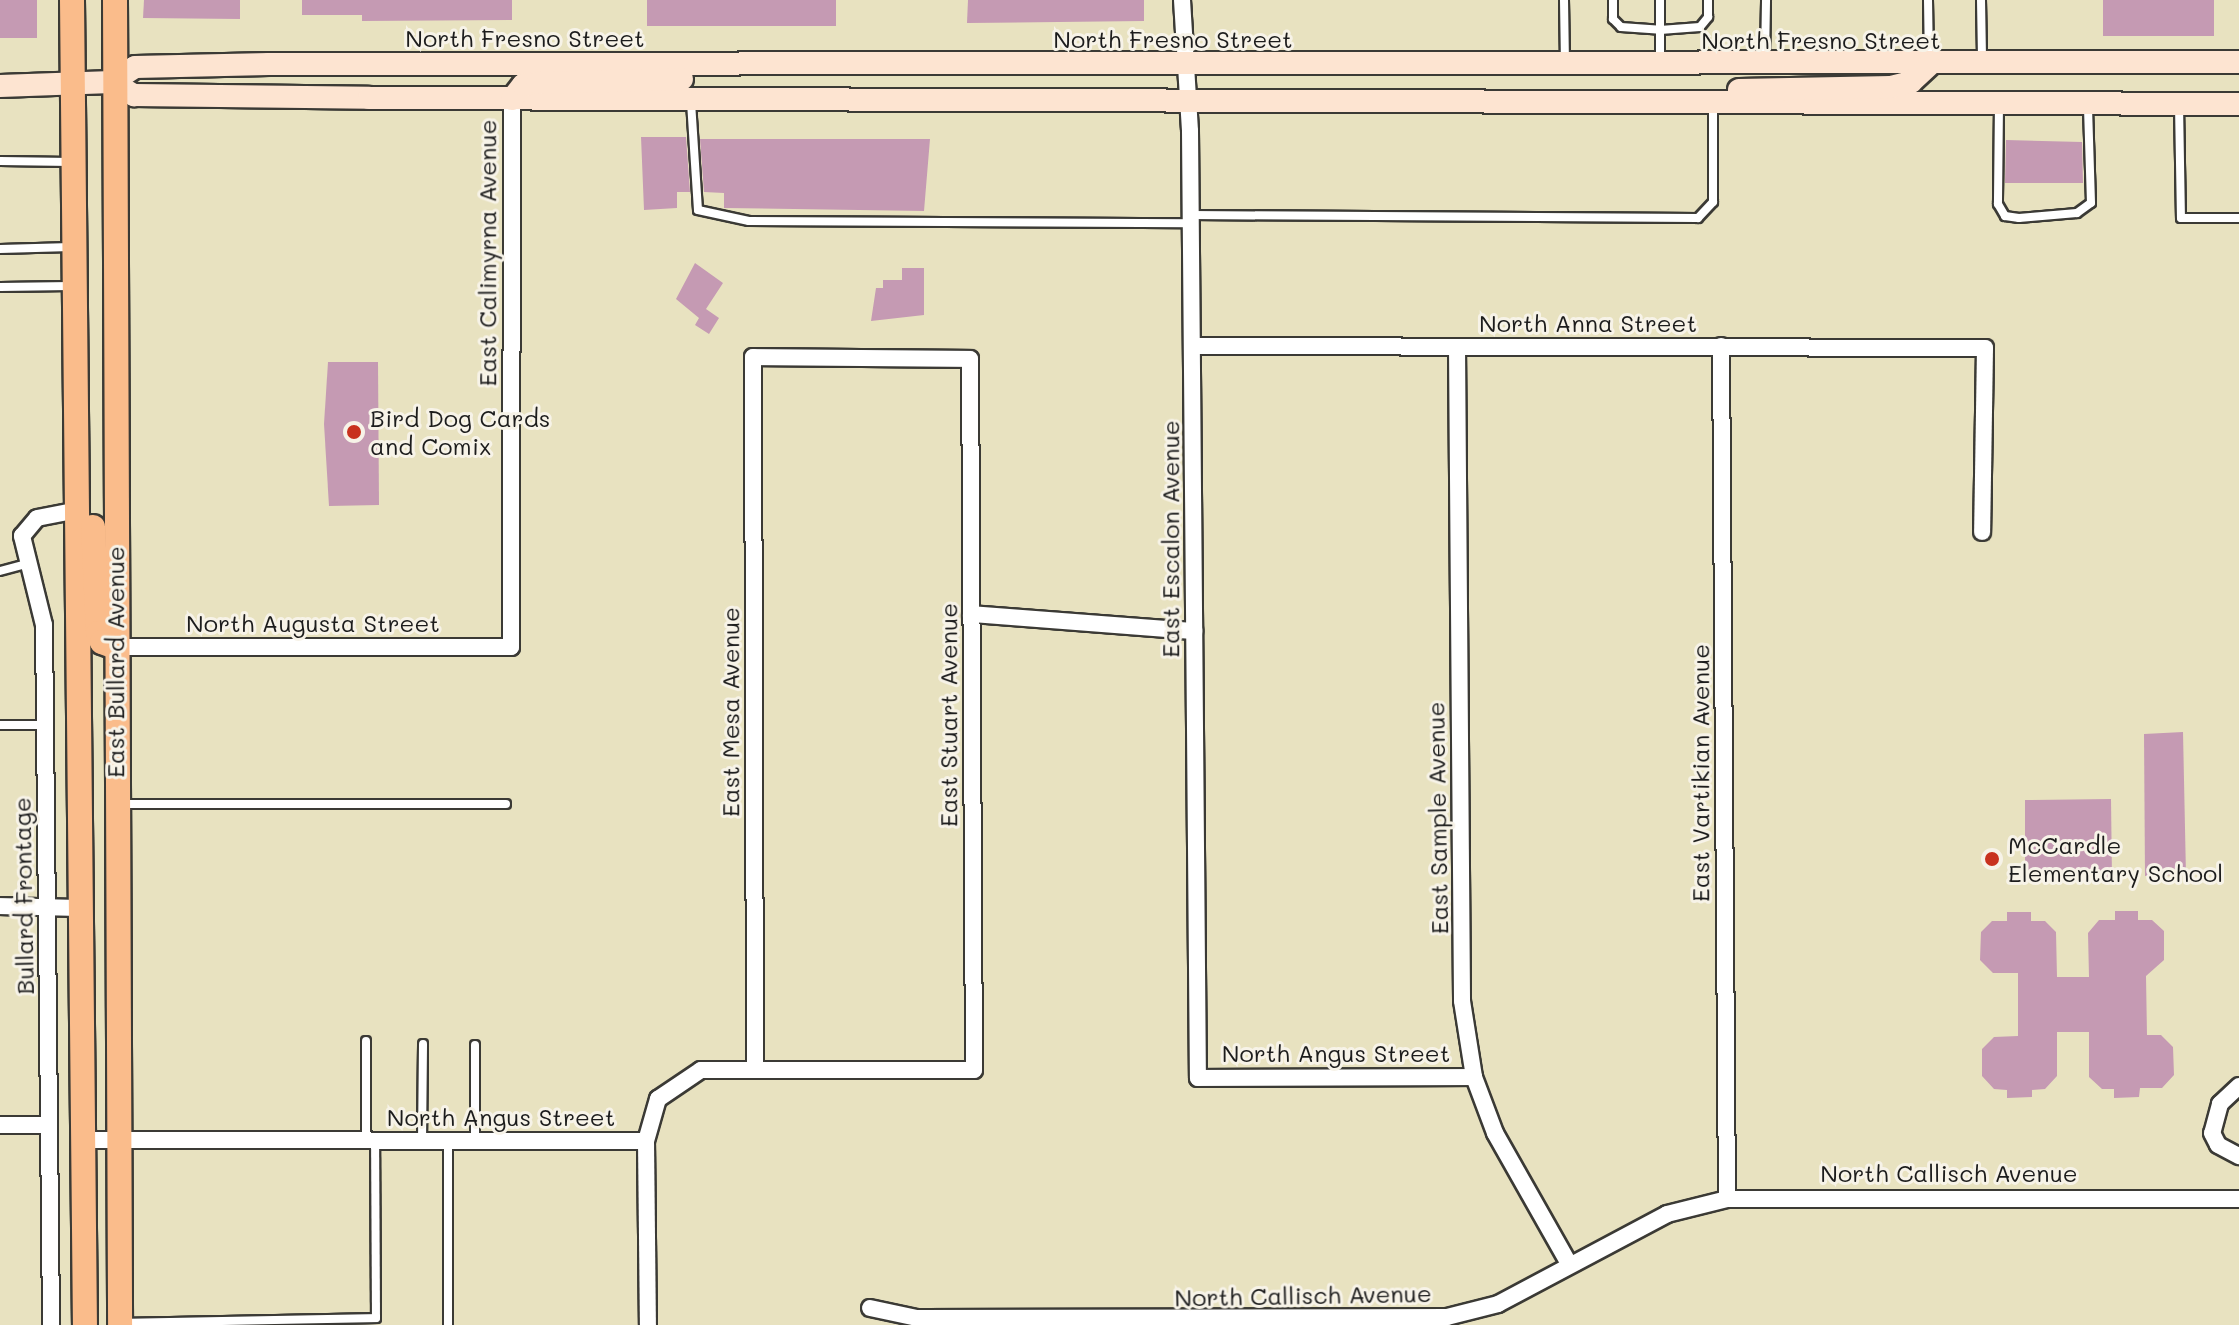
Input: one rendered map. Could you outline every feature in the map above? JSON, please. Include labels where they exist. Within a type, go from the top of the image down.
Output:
[{"type":"main road","name":"East Bullard Avenue","points":[[72,0],[85,1325]]},
{"type":"main road","name":"East Bullard Avenue","points":[[115,0],[112,82],[120,1324]]},
{"type":"main road","name":"North Fresno Street","points":[[0,86],[112,82],[135,67],[1765,66],[2239,62]]},
{"type":"main road","points":[[512,99],[523,85],[688,79],[702,75],[708,65]]},
{"type":"main road","points":[[1713,103],[1733,91],[1765,87],[1891,87],[1911,82],[1929,65]]},
{"type":"main road","name":"North Fresno Street","points":[[112,82],[134,95],[512,99],[2239,104]]},
{"type":"main road","points":[[78,510],[95,529],[98,633],[102,642],[115,647]]},
{"type":"street","name":"East Escalon Avenue","points":[[1182,0],[1191,219],[1198,1078]]},
{"type":"street","name":"East Calimyrna Avenue","points":[[511,647],[512,99]]},
{"type":"street","name":"North Anna Street","points":[[1192,346],[1985,348],[1982,532]]},
{"type":"street","name":"East Vartikian Avenue","points":[[1721,346],[1727,1199]]},
{"type":"street","name":"East Sample Avenue","points":[[1457,347],[1462,1001],[1474,1077],[1515,1176],[1569,1264]]},
{"type":"street","name":"East Stuart Avenue","points":[[753,357],[970,359],[974,1070]]},
{"type":"street","name":"East Mesa Avenue","points":[[753,357],[755,1067]]},
{"type":"street","name":"Bullard Frontage","points":[[51,1325],[44,625],[22,536],[28,524],[49,514],[78,510]]},
{"type":"street","points":[[971,614],[1194,631]]},
{"type":"street","name":"North Augusta Street","points":[[115,647],[511,647]]},
{"type":"street","points":[[0,906],[81,908]]},
{"type":"street","name":"North Angus Street","points":[[83,1140],[646,1141],[658,1099],[686,1076],[701,1070],[755,1067],[974,1070]]},
{"type":"street","name":"North Angus Street","points":[[1198,1078],[1474,1077]]},
{"type":"street","points":[[2239,1086],[2220,1104],[2212,1133],[2218,1145],[2239,1156]]},
{"type":"street","points":[[0,1125],[49,1125]]},
{"type":"street","points":[[646,1141],[648,1325]]},
{"type":"street","name":"North Callisch Avenue","points":[[870,1308],[917,1318],[1395,1323],[1447,1317],[1498,1304],[1667,1214],[1727,1199],[2239,1199]]},
{"type":"lane","points":[[1564,0],[1565,66]]},
{"type":"lane","points":[[1613,0],[1613,19],[1627,29],[1660,30],[1693,29],[1708,17],[1708,0]]},
{"type":"lane","points":[[1660,0],[1660,66]]},
{"type":"lane","points":[[1765,66],[1766,0]]},
{"type":"lane","points":[[1928,0],[1929,65]]},
{"type":"lane","points":[[1981,0],[1982,65]]},
{"type":"lane","points":[[691,99],[698,210],[749,221],[1698,218],[1713,202],[1713,103]]},
{"type":"lane","points":[[1999,104],[1998,204],[2005,216],[2019,218],[2077,213],[2091,203],[2088,104]]},
{"type":"lane","points":[[2179,104],[2181,218],[2239,218]]},
{"type":"lane","points":[[0,161],[74,162]]},
{"type":"lane","points":[[0,249],[75,247]]},
{"type":"lane","points":[[0,287],[76,286]]},
{"type":"lane","points":[[0,571],[27,564]]},
{"type":"lane","points":[[0,725],[45,725]]},
{"type":"lane","points":[[116,804],[506,804]]},
{"type":"lane","points":[[120,1324],[376,1318],[366,1041]]},
{"type":"lane","points":[[422,1142],[423,1044]]},
{"type":"lane","points":[[475,1045],[475,1142]]},
{"type":"lane","points":[[448,1142],[448,1325]]},
{"type":"building","points":[[0,0],[37,0],[37,38],[0,38]]},
{"type":"building","points":[[144,0],[240,0],[240,19],[143,18]]},
{"type":"building","points":[[302,0],[512,0],[512,20],[362,21],[362,15],[302,15]]},
{"type":"building","points":[[647,0],[836,0],[836,26],[647,26]]},
{"type":"building","points":[[968,0],[1144,0],[1144,21],[967,23]]},
{"type":"building","points":[[2103,0],[2214,0],[2214,36],[2103,36]]},
{"type":"building","points":[[641,137],[686,137],[690,192],[677,192],[677,208],[644,210]]},
{"type":"building","points":[[700,139],[930,139],[924,211],[724,208],[724,193],[704,192]]},
{"type":"building","points":[[2006,140],[2082,142],[2083,183],[2005,183]]},
{"type":"building","points":[[695,263],[723,283],[706,309],[719,318],[709,334],[695,325],[699,318],[676,299]]},
{"type":"building","points":[[902,268],[924,268],[924,315],[871,321],[876,288],[883,288],[883,280],[902,280]]},
{"type":"building","points":[[328,362],[378,362],[379,505],[329,506],[324,424]]},
{"type":"building","points":[[2183,732],[2186,875],[2145,876],[2144,734]]},
{"type":"building","points":[[2111,799],[2112,879],[2025,880],[2025,800]]},
{"type":"building","points":[[2115,911],[2138,911],[2138,920],[2152,920],[2164,931],[2164,960],[2146,976],[2147,1035],[2161,1035],[2173,1047],[2174,1075],[2162,1088],[2140,1088],[2139,1097],[2114,1098],[2114,1089],[2102,1089],[2089,1077],[2089,1032],[2057,1032],[2057,1076],[2045,1089],[2032,1090],[2032,1097],[2007,1098],[2007,1090],[1994,1089],[1982,1076],[1982,1049],[1994,1037],[2018,1036],[2018,973],[1993,973],[1980,960],[1981,932],[1992,921],[2007,921],[2007,912],[2031,912],[2031,921],[2045,921],[2056,932],[2057,977],[2089,977],[2088,933],[2099,920],[2115,920]]},
{"type":"place","name":"Bird Dog Cards and Comix","points":[[354,432]]},
{"type":"place","name":"McCardle Elementary School","points":[[1992,859]]}]
